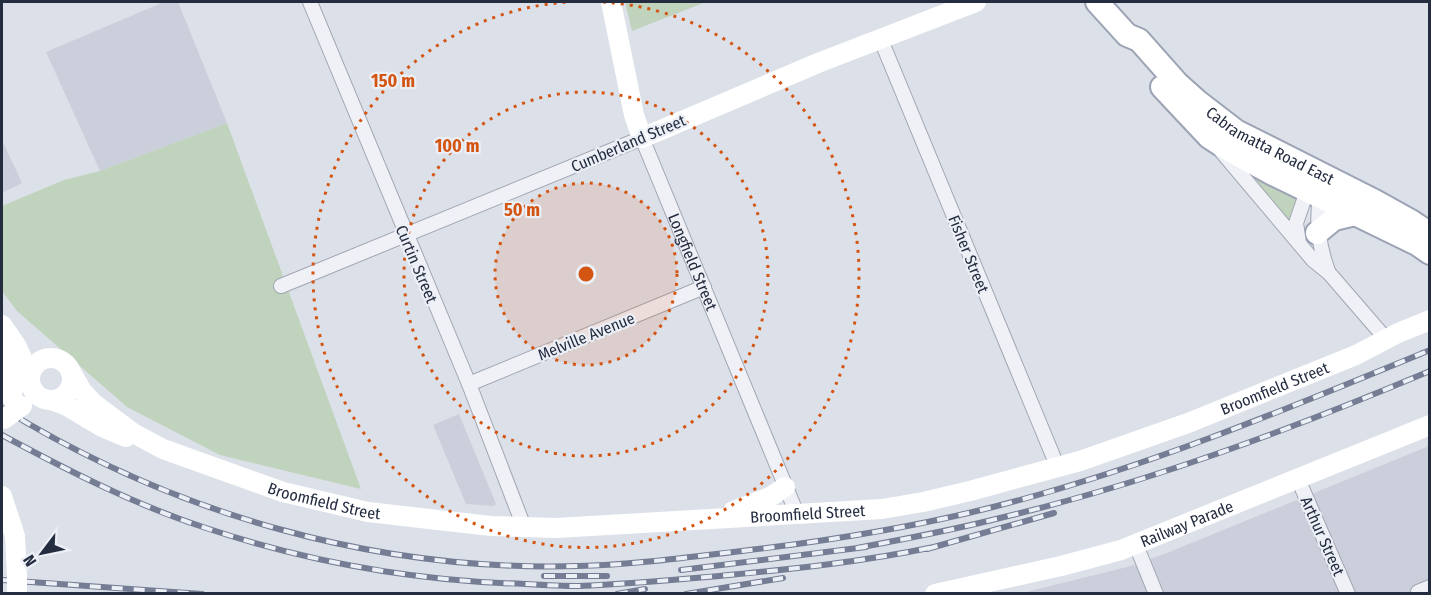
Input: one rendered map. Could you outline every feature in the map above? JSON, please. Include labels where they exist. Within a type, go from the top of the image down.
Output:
[{"type":"main road","name":"Cabramatta Road East","points":[[1097,2],[1127,35],[1138,40],[1178,84],[1214,115],[1318,184],[1355,214],[1430,253]]},
{"type":"main road","name":"Cabramatta Road East","points":[[1127,35],[1129,48],[1209,137],[1256,165],[1318,184],[1411,221],[1430,234]]},
{"type":"main road","points":[[1309,239],[1334,219],[1355,214]]},
{"type":"street","name":"Curtin Street","points":[[310,2],[405,236],[469,384],[524,527]]},
{"type":"street","name":"Longfield Street","points":[[611,2],[634,115],[642,138],[797,514]]},
{"type":"street","name":"Cumberland Street","points":[[281,286],[818,63],[976,2]]},
{"type":"street","name":"Fisher Street","points":[[881,40],[1058,468]]},
{"type":"street","name":"Cabramatta Road East","points":[[1209,137],[1320,250],[1329,273]]},
{"type":"street","name":"Cabramatta Road East","points":[[1309,239],[1296,234],[1296,223],[1318,184]]},
{"type":"street","name":"Cabramatta Road East","points":[[1318,184],[1309,239],[1313,260],[1329,273],[1386,339]]},
{"type":"street","name":"Melville Avenue","points":[[469,384],[704,287]]},
{"type":"street","name":"Broomfield Street","points":[[163,449],[283,492],[368,512],[480,525],[556,528],[901,506],[1058,468],[1188,423],[1356,355],[1430,320]]},
{"type":"street","points":[[4,337],[30,350],[62,361],[82,392],[93,403],[127,429],[163,449]]},
{"type":"street","points":[[4,337],[21,355],[34,393],[65,405],[102,427],[163,449]]},
{"type":"street","points":[[4,337],[13,375],[11,410]]},
{"type":"street","points":[[11,410],[30,378],[33,367],[40,361],[53,358]]},
{"type":"street","points":[[11,410],[33,401],[59,398],[66,393],[72,381],[70,372]]},
{"type":"street","name":"Railway Parade","points":[[935,594],[1061,566],[1136,545],[1430,425]]},
{"type":"street","name":"Arthur Street","points":[[1298,479],[1348,594]]},
{"type":"street","points":[[711,518],[761,501],[785,487]]},
{"type":"street","points":[[2,496],[15,536],[16,588]]},
{"type":"street","points":[[2,509],[4,521],[2,531],[16,588]]},
{"type":"street","points":[[2,531],[17,554]]},
{"type":"street","points":[[1136,545],[1156,594]]},
{"type":"shaded area","points":[[164,2],[178,2],[227,123],[100,171],[46,52]]},
{"type":"shaded area","points":[[2,140],[22,183],[2,193]]},
{"type":"shaded area","points":[[459,414],[496,504],[494,506],[466,504],[433,425]]},
{"type":"shaded area","points":[[1429,446],[1429,593],[1018,594],[1131,566]]},
{"type":"green space","points":[[625,2],[706,2],[632,31]]},
{"type":"green space","points":[[227,123],[361,489],[220,455],[127,407],[17,311],[2,291],[2,206],[64,180],[100,171]]},
{"type":"green space","points":[[1235,162],[1298,196],[1288,222]]},
{"type":"railway","points":[[2,408],[68,445],[136,478],[207,506],[279,529],[352,547],[427,559],[502,565],[578,566],[640,562],[774,547],[900,528],[993,507],[1049,492],[1159,456],[1268,416],[1430,350]]},
{"type":"railway","points":[[857,548],[982,522],[1110,489],[1218,454],[1430,371]]},
{"type":"railway","points":[[2,435],[101,486],[203,527],[322,560],[444,579],[566,586],[649,582],[800,568],[934,547]]},
{"type":"railway","points":[[927,549],[1054,513]]},
{"type":"railway","points":[[681,570],[866,547]]},
{"type":"railway","points":[[544,576],[607,576]]},
{"type":"railway","points":[[686,594],[783,578]]},
{"type":"railway","points":[[2,580],[202,594]]},
{"type":"railway","points":[[617,594],[645,589]]}]
